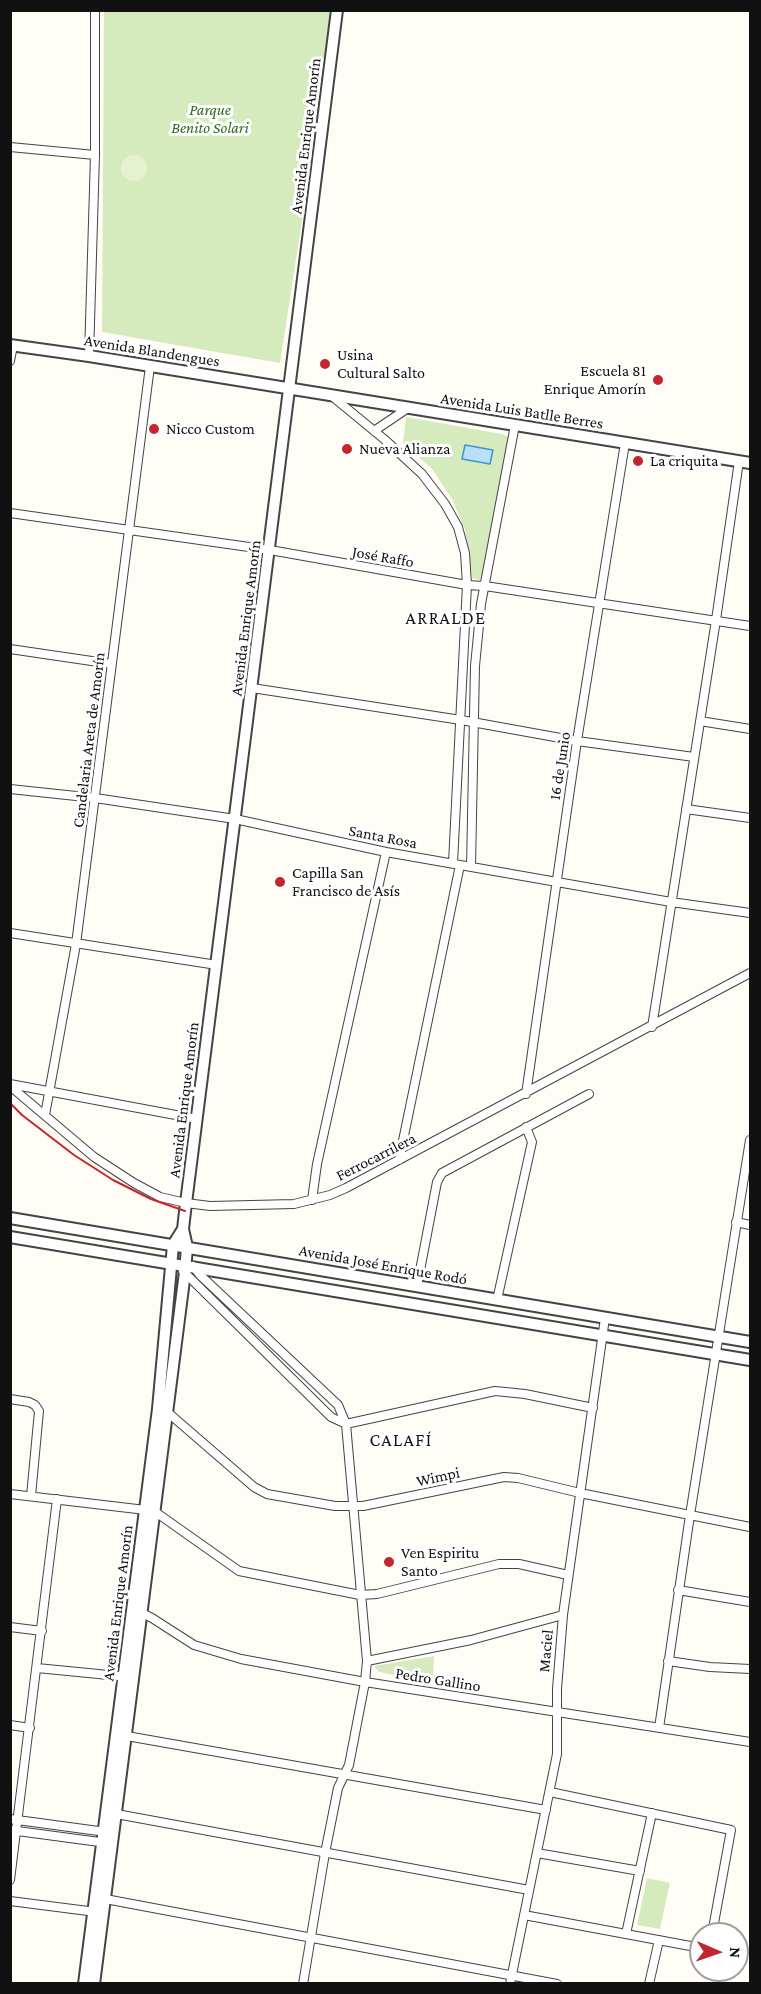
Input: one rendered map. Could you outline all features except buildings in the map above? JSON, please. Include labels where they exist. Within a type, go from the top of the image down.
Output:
[{"type":"street","points":[[89,356],[95,155],[95,10]]},
{"type":"street","name":"Avenida Enrique Amorín","points":[[84,1983],[100,1898],[163,1410],[187,1261],[183,1229],[186,1203],[337,10]]},
{"type":"street","points":[[10,147],[95,155]]},
{"type":"street","points":[[10,361],[12,345]]},
{"type":"street","name":"Avenida Blandengues","points":[[12,345],[289,388]]},
{"type":"street","name":"Candelaria Areta de Amorín","points":[[45,1115],[76,944],[150,366]]},
{"type":"street","name":"Avenida Luis Batlle Berres","points":[[289,388],[745,462]]},
{"type":"street","points":[[332,396],[422,474],[445,504],[458,527],[465,553],[467,585],[456,864],[399,1160]]},
{"type":"street","points":[[374,431],[408,408]]},
{"type":"street","points":[[471,867],[475,666],[485,586],[515,425]]},
{"type":"street","name":"16 de Junio","points":[[526,1094],[577,741],[625,443]]},
{"type":"street","points":[[652,1027],[716,620],[745,462]]},
{"type":"street","name":"José Raffo","points":[[10,513],[270,550],[467,585],[750,626]]},
{"type":"street","points":[[10,649],[112,664]]},
{"type":"street","points":[[252,688],[473,722],[577,741],[694,757]]},
{"type":"street","points":[[700,721],[750,729]]},
{"type":"street","name":"Santa Rosa","points":[[10,789],[96,798],[235,819],[386,852],[671,902],[750,913]]},
{"type":"street","points":[[686,809],[750,818]]},
{"type":"street","points":[[312,1200],[317,1164],[386,852]]},
{"type":"street","points":[[10,933],[217,965]]},
{"type":"street","name":"Ferrocarrilera","points":[[10,1085],[94,1157],[160,1197],[210,1206],[294,1204],[330,1195],[526,1094],[750,973]]},
{"type":"street","points":[[10,1085],[197,1119]]},
{"type":"street","points":[[417,1286],[437,1182],[442,1173],[589,1094]]},
{"type":"street","points":[[497,1300],[532,1142],[526,1127]]},
{"type":"street","points":[[659,1728],[678,1590],[750,1140]]},
{"type":"street","name":"Avenida José Enrique Rodó","points":[[10,1218],[173,1245],[187,1261],[602,1336],[750,1360]]},
{"type":"street","points":[[736,1222],[750,1225]]},
{"type":"street","name":"Avenida Enrique Amorín","points":[[163,1410],[173,1245],[183,1229]]},
{"type":"street","name":"Avenida José Enrique Rodó","points":[[10,1237],[172,1263],[187,1261],[417,1286],[750,1342]]},
{"type":"street","points":[[187,1261],[338,1405],[346,1424],[367,1661],[349,1765],[338,1788],[325,1853],[303,1983]]},
{"type":"street","points":[[187,1261],[331,1417],[346,1424],[495,1391],[525,1394],[593,1408]]},
{"type":"street","name":"Maciel","points":[[510,1983],[557,1754],[557,1689],[563,1615],[605,1318]]},
{"type":"street","points":[[10,1399],[28,1402],[35,1405],[39,1411],[31,1496]]},
{"type":"street","name":"Wimpi","points":[[163,1410],[261,1492],[306,1502],[353,1506],[378,1504],[504,1477],[518,1478],[580,1493],[750,1527]]},
{"type":"street","points":[[10,1494],[150,1510],[239,1571],[360,1595],[377,1594],[508,1564],[568,1575]]},
{"type":"street","points":[[10,1880],[14,1820],[30,1728],[57,1499]]},
{"type":"street","points":[[678,1590],[750,1602]]},
{"type":"street","name":"Pedro Gallino","points":[[137,1612],[194,1645],[209,1651],[365,1682],[750,1742]]},
{"type":"street","points":[[367,1661],[471,1640],[563,1615]]},
{"type":"street","points":[[10,1627],[42,1631]]},
{"type":"street","points":[[668,1661],[710,1667],[750,1669]]},
{"type":"street","points":[[37,1668],[128,1677]]},
{"type":"street","points":[[10,1725],[30,1728]]},
{"type":"street","points":[[121,1735],[546,1810]]},
{"type":"street","points":[[550,1792],[731,1830],[714,1922]]},
{"type":"street","points":[[111,1813],[529,1890]]},
{"type":"street","points":[[626,1934],[652,1813]]},
{"type":"street","points":[[14,1820],[108,1838]]},
{"type":"street","points":[[14,1830],[108,1838]]},
{"type":"street","points":[[537,1852],[640,1871]]},
{"type":"street","points":[[100,1898],[557,1983]]},
{"type":"street","points":[[10,1901],[98,1912]]},
{"type":"street","name":"Avenida Enrique Amorín","points":[[94,1983],[98,1912]]},
{"type":"street","points":[[524,1915],[689,1946]]},
{"type":"street","points":[[649,1983],[659,1940]]},
{"type":"green space","name":"Parque Benito Solari","points":[[104,11],[332,11],[280,363],[102,332]]},
{"type":"green space","points":[[134,155],[143,159],[147,168],[143,177],[134,181],[125,177],[121,168],[125,159]]},
{"type":"green space","name":"ARRALDE","points":[[406,417],[509,437],[481,580],[472,578],[465,530],[452,499],[432,469],[403,443]]},
{"type":"green space","points":[[434,1656],[433,1683],[379,1672],[374,1666]]},
{"type":"green space","points":[[647,1878],[670,1883],[660,1929],[637,1925]]},
{"type":"water","points":[[465,445],[493,450],[490,464],[462,459]]},
{"type":"railway","points":[[10,1103],[74,1155],[113,1180],[151,1199],[185,1211]]},
{"type":"place","name":"Usina Cultural Salto","points":[[325,364]]},
{"type":"place","name":"Escuela 81 Enrique Amorín","points":[[658,380]]},
{"type":"place","name":"Nicco Custom","points":[[154,429]]},
{"type":"place","name":"Nueva Alianza","points":[[347,449]]},
{"type":"place","name":"La criquita","points":[[638,461]]},
{"type":"place","name":"Capilla San Francisco de Asís","points":[[280,882]]},
{"type":"place","name":"Ven Espiritu Santo","points":[[389,1562]]},
{"type":"district","name":"ARRALDE","points":[[446,618]]},
{"type":"district","name":"CALAFÍ","points":[[401,1440]]}]
